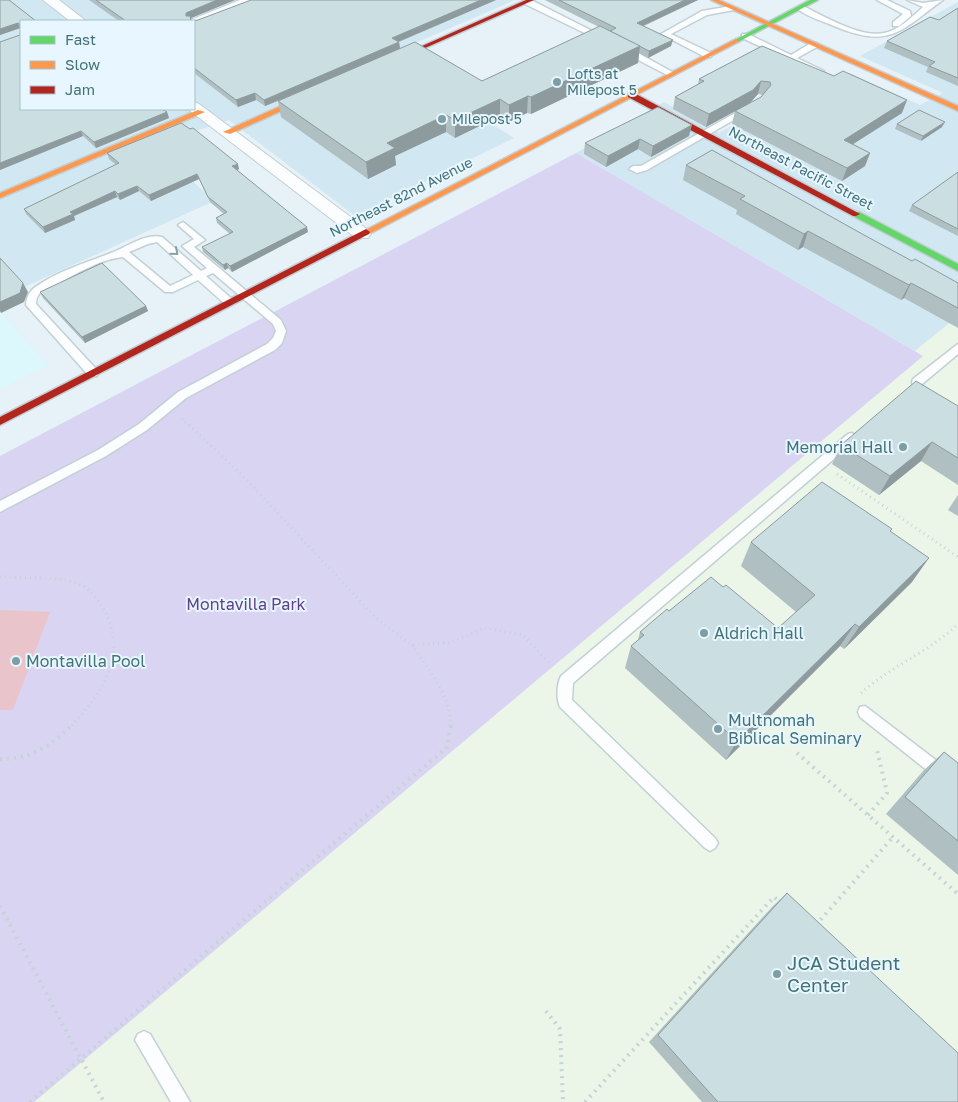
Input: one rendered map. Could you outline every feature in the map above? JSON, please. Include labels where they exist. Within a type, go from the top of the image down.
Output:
[{"type":"street","points":[[50,0],[70,20]]},
{"type":"street","points":[[195,22],[252,0]]},
{"type":"street","points":[[714,0],[958,109]]},
{"type":"street","points":[[378,66],[530,1]]},
{"type":"street","name":"Northeast 82nd Avenue","points":[[4,419],[807,4]]},
{"type":"street","points":[[227,132],[324,90]]},
{"type":"street","name":"Northeast Pacific Street","points":[[631,95],[958,268]]},
{"type":"street","points":[[0,196],[197,110],[362,234]]},
{"type":"lane","points":[[807,4],[868,31],[880,31],[907,16],[907,13],[881,0]]},
{"type":"lane","points":[[911,0],[923,5],[930,4]]},
{"type":"lane","points":[[807,4],[862,34],[879,36],[902,26],[930,4],[939,0]]},
{"type":"lane","points":[[530,1],[672,74]]},
{"type":"lane","points":[[708,55],[665,34],[705,13],[731,8]]},
{"type":"lane","points":[[745,36],[822,72]]},
{"type":"lane","points":[[791,58],[814,45]]},
{"type":"lane","points":[[633,169],[644,168],[754,106]]},
{"type":"lane","points":[[0,507],[102,453],[143,426],[182,395],[271,347],[278,340],[282,331],[280,326],[186,246],[200,240],[183,225]]},
{"type":"lane","points":[[93,373],[32,305],[31,300],[36,291],[103,258],[146,241],[159,239],[229,302]]},
{"type":"lane","points":[[116,254],[125,254],[169,290],[213,269]]},
{"type":"lane","points":[[917,386],[958,348]]},
{"type":"lane","points":[[0,405],[4,419]]},
{"type":"lane","points":[[710,843],[565,702],[566,680],[866,425]]},
{"type":"lane","points":[[865,712],[958,786]]},
{"type":"lane","points":[[144,1040],[181,1102]]},
{"type":"path","points":[[30,1102],[447,747],[452,736],[447,705],[441,690],[412,645],[375,617],[244,477],[175,412],[166,408]]},
{"type":"path","points":[[822,463],[958,557]]},
{"type":"path","points":[[0,577],[77,583],[94,596],[108,614],[115,630],[113,666],[103,688],[91,706],[61,736],[34,754],[0,759]]},
{"type":"path","points":[[868,815],[887,793],[874,735],[860,694],[870,684],[941,641],[958,624]]},
{"type":"path","points":[[412,645],[452,642],[484,628],[523,636],[566,680]]},
{"type":"path","points":[[797,754],[958,894]]},
{"type":"path","points":[[810,932],[893,837]]},
{"type":"path","points":[[585,1102],[774,897],[786,908]]},
{"type":"path","points":[[0,906],[104,1102]]},
{"type":"path","points":[[546,1011],[560,1029],[564,1102]]},
{"type":"shaded area","points":[[0,0],[515,0],[406,47],[439,91],[514,138],[355,216],[229,120],[154,145],[214,201],[0,298]]},
{"type":"shaded area","points":[[958,2],[958,317],[915,351],[576,153],[664,102],[719,133],[785,95],[800,103],[850,73],[920,105],[943,93],[860,56]]},
{"type":"shaded area","points":[[0,311],[48,365],[0,389]]},
{"type":"shaded area","name":"Multnomah Biblical Seminary","points":[[958,316],[958,1102],[34,1102],[923,356],[915,351]]},
{"type":"shaded area","name":"Montavilla Pool","points":[[0,610],[50,612],[13,710],[0,710]]},
{"type":"green space","name":"Montavilla Park","points":[[576,153],[923,356],[34,1102],[0,1102],[0,456]]},
{"type":"building","points":[[0,0],[9,0],[35,20],[20,20],[20,24],[18,23],[0,29]]},
{"type":"building","points":[[96,0],[217,0],[186,13],[186,16],[190,16],[191,20],[125,20]]},
{"type":"building","points":[[251,0],[481,0],[392,38],[399,42],[264,100],[255,93],[236,100],[195,69],[195,20]]},
{"type":"building","points":[[559,0],[685,0],[637,23],[673,40],[649,51],[610,31],[616,28]]},
{"type":"building","points":[[958,8],[958,78],[929,66],[935,62],[887,41],[930,17],[939,20]]},
{"type":"building","points":[[600,26],[640,46],[531,97],[528,96],[509,105],[500,99],[455,120],[446,115],[387,143],[395,148],[366,162],[278,101],[415,42],[482,81]]},
{"type":"building","points":[[20,35],[20,110],[164,110],[167,112],[94,142],[81,131],[0,163],[0,42]]},
{"type":"building","points":[[762,46],[834,76],[843,71],[907,100],[844,140],[870,153],[847,168],[735,111],[761,97],[771,85],[770,82],[761,81],[753,90],[709,114],[675,97],[704,81],[699,79]]},
{"type":"building","points":[[658,107],[692,125],[653,146],[640,139],[608,156],[585,143]]},
{"type":"building","points":[[919,110],[945,122],[923,136],[897,124]]},
{"type":"building","points":[[181,123],[190,129],[193,128],[238,164],[232,166],[307,227],[230,266],[227,263],[223,265],[202,247],[233,232],[216,218],[227,212],[208,197],[197,174],[149,195],[137,186],[118,194],[115,191],[70,212],[73,214],[43,227],[24,209],[119,163],[107,153]]},
{"type":"building","points":[[712,150],[912,261],[915,259],[958,283],[958,308],[911,283],[909,285],[808,231],[804,234],[740,199],[745,196],[686,165]]},
{"type":"building","points":[[958,172],[958,229],[912,205]]},
{"type":"building","points":[[0,258],[23,283],[20,293],[0,302]]},
{"type":"building","points":[[102,263],[146,306],[82,337],[40,292]]},
{"type":"building","name":"Memorial Hall","points":[[916,381],[958,406],[958,458],[932,442],[890,476],[841,445]]},
{"type":"building","name":"Aldrich Hall","points":[[822,482],[892,529],[890,531],[929,558],[859,627],[855,624],[737,741],[631,646],[644,635],[640,632],[667,609],[669,611],[711,577],[723,587],[726,585],[778,628],[815,595],[751,542]]},
{"type":"building","points":[[944,752],[958,763],[958,841],[905,797]]},
{"type":"building","name":"JCA Student Center","points":[[787,893],[958,1053],[958,1102],[718,1102],[658,1035]]},
{"type":"traffic: fast","points":[[736,41],[815,0]]},
{"type":"traffic: fast","points":[[856,214],[958,268]]},
{"type":"traffic: slow","points":[[714,0],[958,109]]},
{"type":"traffic: slow","points":[[366,232],[736,41]]},
{"type":"traffic: slow","points":[[227,132],[313,95]]},
{"type":"traffic: slow","points":[[0,196],[201,112]]},
{"type":"traffic: jam","points":[[389,62],[531,0]]},
{"type":"traffic: jam","points":[[631,95],[856,214]]},
{"type":"traffic: jam","points":[[0,421],[366,232]]},
{"type":"place","name":"Lofts at Milepost 5","points":[[557,82]]},
{"type":"place","name":"Milepost 5","points":[[442,119]]},
{"type":"place","name":"Memorial Hall","points":[[903,447]]},
{"type":"place","name":"Aldrich Hall","points":[[704,633]]},
{"type":"place","name":"Montavilla Pool","points":[[16,661]]},
{"type":"place","name":"Multnomah Biblical Seminary","points":[[718,729]]},
{"type":"place","name":"JCA Student Center","points":[[777,974]]}]
